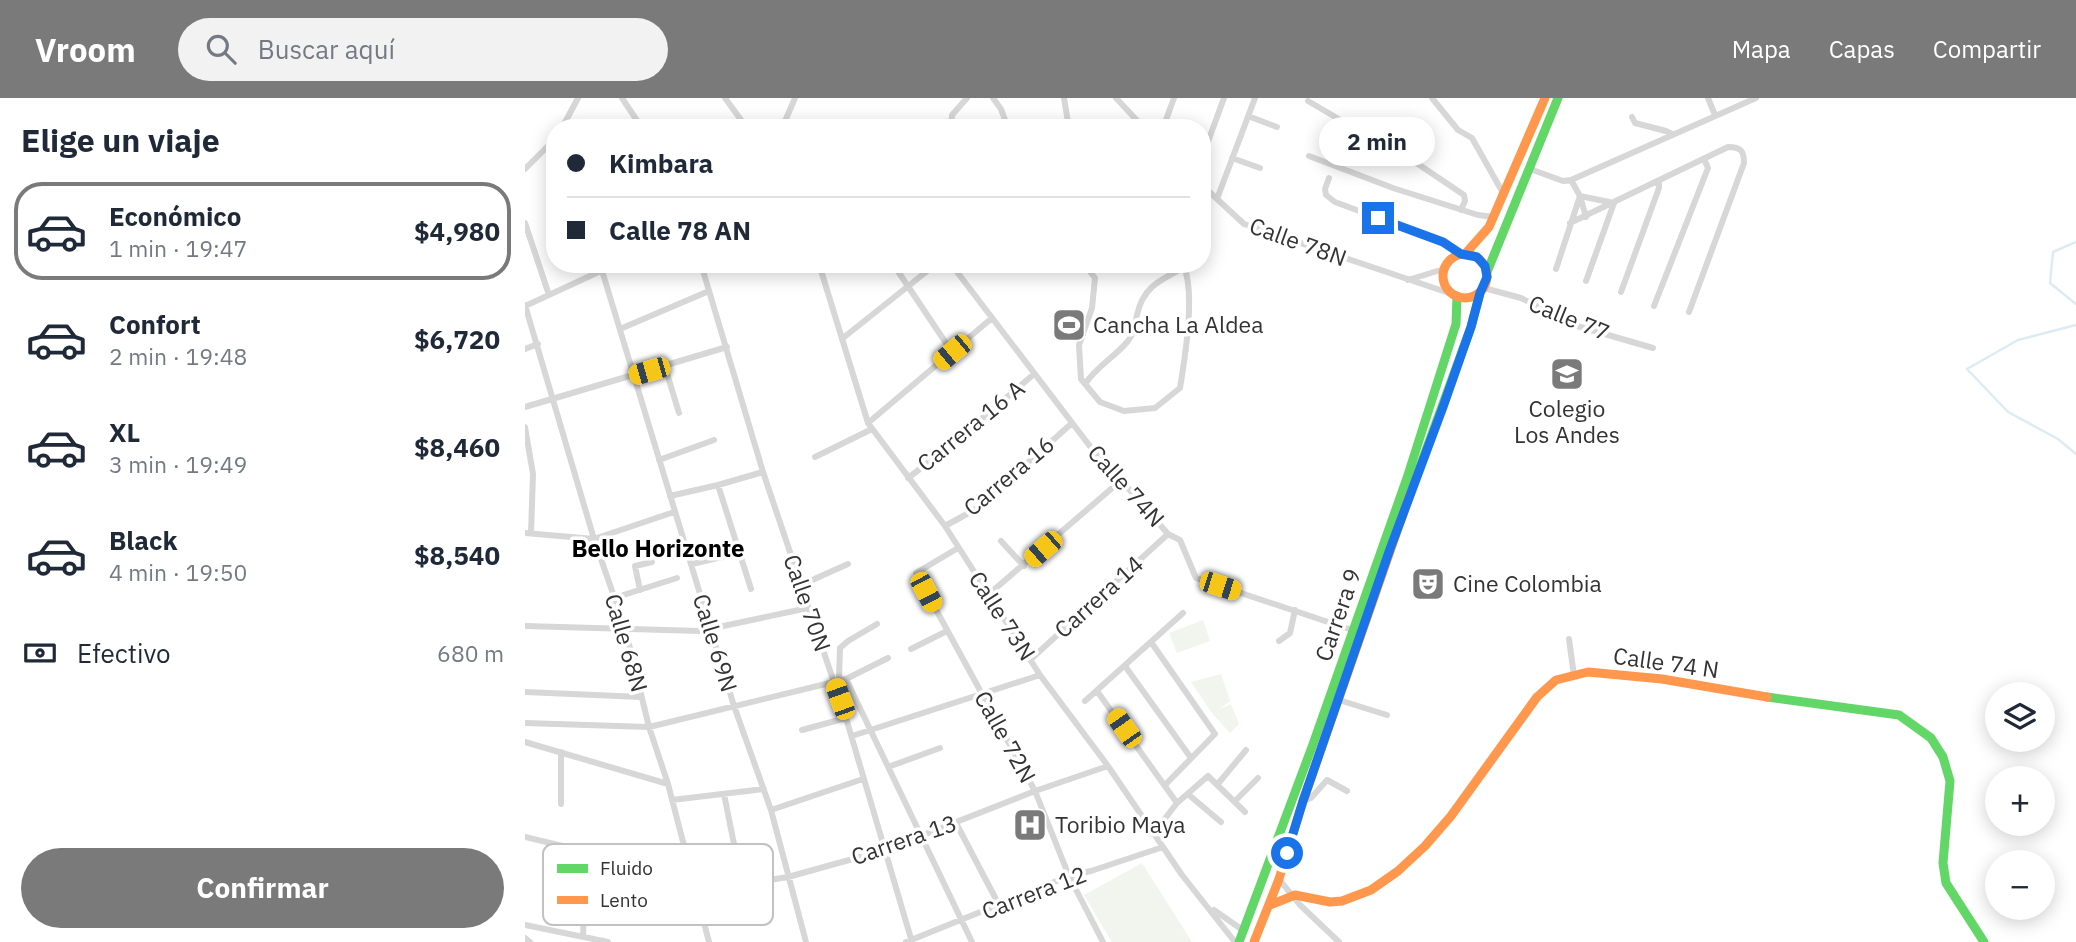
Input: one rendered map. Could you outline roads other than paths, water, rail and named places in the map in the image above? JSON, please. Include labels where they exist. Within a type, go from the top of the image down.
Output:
[{"type":"main road","points":[[1545,98],[1489,227],[1463,254],[1449,260],[1444,269],[1443,279],[1447,289],[1456,296],[1465,298],[1482,290],[1558,98]]},
{"type":"main road","points":[[1463,254],[1477,257],[1487,272]]},
{"type":"main road","name":"Carrera 9","points":[[1254,942],[1270,905],[1303,801],[1482,290]]},
{"type":"main road","name":"Carrera 9","points":[[1237,942],[1244,931],[1312,747],[1407,478],[1458,316],[1456,296]]},
{"type":"main road","name":"Calle 74 N","points":[[1293,895],[1323,902],[1342,902],[1369,890],[1400,871],[1431,841],[1537,697],[1556,680],[1588,673],[1662,679],[1764,697],[1899,715],[1931,738],[1944,757],[1950,781],[1943,863],[1946,883],[1985,942]]},
{"type":"main road","points":[[1270,905],[1293,895]]},
{"type":"main road","points":[[1244,931],[1247,942]]},
{"type":"street","points":[[567,119],[578,98]]},
{"type":"street","points":[[622,98],[636,119]]},
{"type":"street","points":[[725,98],[740,119]]},
{"type":"street","points":[[786,119],[795,98]]},
{"type":"street","points":[[952,119],[959,104],[967,98]]},
{"type":"street","points":[[993,98],[1001,109]]},
{"type":"street","points":[[1000,98],[1005,119]]},
{"type":"street","points":[[1064,98],[1068,119]]},
{"type":"street","points":[[1115,98],[1136,119]]},
{"type":"street","points":[[1166,119],[1174,98]]},
{"type":"street","points":[[1211,133],[1224,98]]},
{"type":"street","points":[[1217,199],[1255,98]]},
{"type":"street","points":[[1432,98],[1458,130],[1472,138],[1504,195]]},
{"type":"street","points":[[1708,98],[1715,115]]},
{"type":"street","points":[[1530,170],[1563,181],[1571,180],[1756,98]]},
{"type":"street","points":[[1308,101],[1412,160],[1464,195],[1465,201],[1461,210]]},
{"type":"street","points":[[1248,116],[1277,127]]},
{"type":"street","points":[[1632,117],[1635,123],[1667,131],[1672,135]]},
{"type":"street","points":[[1337,166],[1343,152],[1339,144],[1349,125]]},
{"type":"street","points":[[1570,223],[1728,147],[1736,147],[1744,154],[1744,163],[1689,312]]},
{"type":"street","points":[[525,169],[546,148]]},
{"type":"street","points":[[1309,156],[1461,210],[1494,217]]},
{"type":"street","points":[[1232,158],[1260,168]]},
{"type":"street","points":[[1654,306],[1708,168],[1703,159]]},
{"type":"street","points":[[1329,178],[1326,195],[1335,202],[1443,242],[1463,254]]},
{"type":"street","points":[[1571,180],[1580,196],[1586,217]]},
{"type":"street","points":[[1621,292],[1659,188],[1659,181]]},
{"type":"street","name":"Calle 78N","points":[[1211,193],[1234,216],[1257,229],[1456,296]]},
{"type":"street","points":[[1580,196],[1615,203]]},
{"type":"street","points":[[1556,269],[1580,196]]},
{"type":"street","points":[[1586,281],[1615,203]]},
{"type":"street","points":[[525,223],[549,295]]},
{"type":"street","points":[[1406,281],[1444,269]]},
{"type":"street","points":[[525,306],[592,273]]},
{"type":"street","name":"Calle 69N","points":[[603,273],[734,706],[771,810],[806,942]]},
{"type":"street","name":"Calle 70N","points":[[704,273],[763,472],[808,608],[839,680],[846,718],[909,941]]},
{"type":"street","name":"Calle 73N","points":[[822,273],[870,426],[945,526],[1030,660],[1108,766],[1153,834],[1204,903],[1237,942]]},
{"type":"street","points":[[899,273],[952,352]]},
{"type":"street","points":[[843,338],[925,273]]},
{"type":"street","name":"Calle 74N","points":[[958,273],[1118,483],[1129,489],[1168,534],[1180,540],[1196,578],[1352,630]]},
{"type":"street","points":[[1091,273],[1095,278],[1092,308],[1079,345],[1081,379],[1100,402],[1124,411],[1155,408],[1180,388],[1185,356],[1188,290],[1185,273]]},
{"type":"street","points":[[1085,384],[1096,369],[1133,334],[1142,296],[1171,273]]},
{"type":"street","name":"Calle 77","points":[[1482,290],[1521,299],[1586,329],[1653,348]]},
{"type":"street","points":[[620,330],[709,291]]},
{"type":"street","name":"Calle 68N","points":[[525,306],[594,538],[625,628],[649,727],[668,784],[683,844]]},
{"type":"street","points":[[815,457],[870,426],[992,318]]},
{"type":"street","points":[[525,349],[538,344]]},
{"type":"street","points":[[525,407],[727,347]]},
{"type":"street","points":[[665,367],[679,413]]},
{"type":"street","name":"Carrera 16 A","points":[[908,478],[1034,374]]},
{"type":"street","name":"Carrera 16","points":[[945,526],[976,509],[1072,423]]},
{"type":"street","points":[[525,427],[533,474],[528,533],[594,538],[674,512]]},
{"type":"street","points":[[659,460],[714,440]]},
{"type":"street","points":[[670,496],[763,472]]},
{"type":"street","points":[[989,594],[1118,483]]},
{"type":"street","points":[[718,485],[751,589]]},
{"type":"street","name":"Carrera 14","points":[[1030,660],[1168,534]]},
{"type":"street","points":[[1001,541],[1024,566]]},
{"type":"street","name":"Carrera 16","points":[[916,573],[958,548]]},
{"type":"street","points":[[692,564],[739,553]]},
{"type":"street","points":[[640,590],[635,566],[652,562]]},
{"type":"street","points":[[801,585],[848,564]]},
{"type":"street","name":"Calle 72N","points":[[916,573],[1035,791],[1069,876],[1103,942]]},
{"type":"street","points":[[614,598],[677,578]]},
{"type":"street","points":[[525,626],[700,631],[808,608]]},
{"type":"street","points":[[1279,641],[1290,634],[1295,610]]},
{"type":"street","points":[[1086,701],[1183,613]]},
{"type":"street","points":[[877,624],[840,648],[839,680],[870,729],[972,942]]},
{"type":"street","points":[[911,649],[947,631]]},
{"type":"street","points":[[1569,639],[1574,676]]},
{"type":"street","points":[[1151,642],[1215,734],[1165,785]]},
{"type":"street","points":[[525,723],[649,727],[839,680],[888,658]]},
{"type":"street","points":[[1125,666],[1191,758]]},
{"type":"street","points":[[852,736],[1040,674]]},
{"type":"street","points":[[1097,691],[1177,803]]},
{"type":"street","points":[[525,692],[641,697]]},
{"type":"street","points":[[1339,700],[1387,715]]},
{"type":"street","points":[[802,730],[846,718]]},
{"type":"street","points":[[525,741],[668,784]]},
{"type":"street","points":[[888,767],[940,748]]},
{"type":"street","points":[[1217,785],[1246,750]]},
{"type":"street","points":[[561,752],[561,804]]},
{"type":"street","name":"Carrera 13","points":[[773,879],[885,850],[1035,791],[1108,766]]},
{"type":"street","points":[[1153,834],[1177,803],[1208,776],[1236,800],[1245,812]]},
{"type":"street","points":[[1236,800],[1258,778]]},
{"type":"street","points":[[771,810],[863,779]]},
{"type":"street","points":[[1303,801],[1311,798],[1327,780],[1347,791]]},
{"type":"street","points":[[672,800],[764,789]]},
{"type":"street","points":[[724,794],[734,844]]},
{"type":"street","points":[[1189,794],[1221,822]]},
{"type":"street","points":[[956,823],[999,905]]},
{"type":"street","points":[[525,836],[557,844]]},
{"type":"street","name":"Carrera 12","points":[[909,941],[1069,876],[1163,847]]},
{"type":"street","points":[[1279,879],[1299,904],[1339,942]]},
{"type":"street","points":[[1204,903],[1244,931]]},
{"type":"street","points":[[525,925],[608,942]]},
{"type":"street","points":[[583,925],[583,937]]},
{"type":"street","name":"Calle 68N","points":[[704,925],[709,942]]},
{"type":"street","points":[[525,937],[530,942]]},
{"type":"waterway","points":[[2076,242],[2053,252],[2050,283],[2076,304]]},
{"type":"waterway","points":[[2076,325],[2018,340],[1967,369],[2008,412],[2058,439],[2076,454]]},
{"type":"place","name":"Cancha La Aldea","points":[[1069,325]]},
{"type":"place","name":"Colegio Los Andes","points":[[1567,374]]},
{"type":"place","name":"Cine Colombia","points":[[1428,584]]},
{"type":"place","name":"Toribio Maya","points":[[1030,825]]},
{"type":"district","name":"Bello Horizonte","points":[[658,549]]}]
